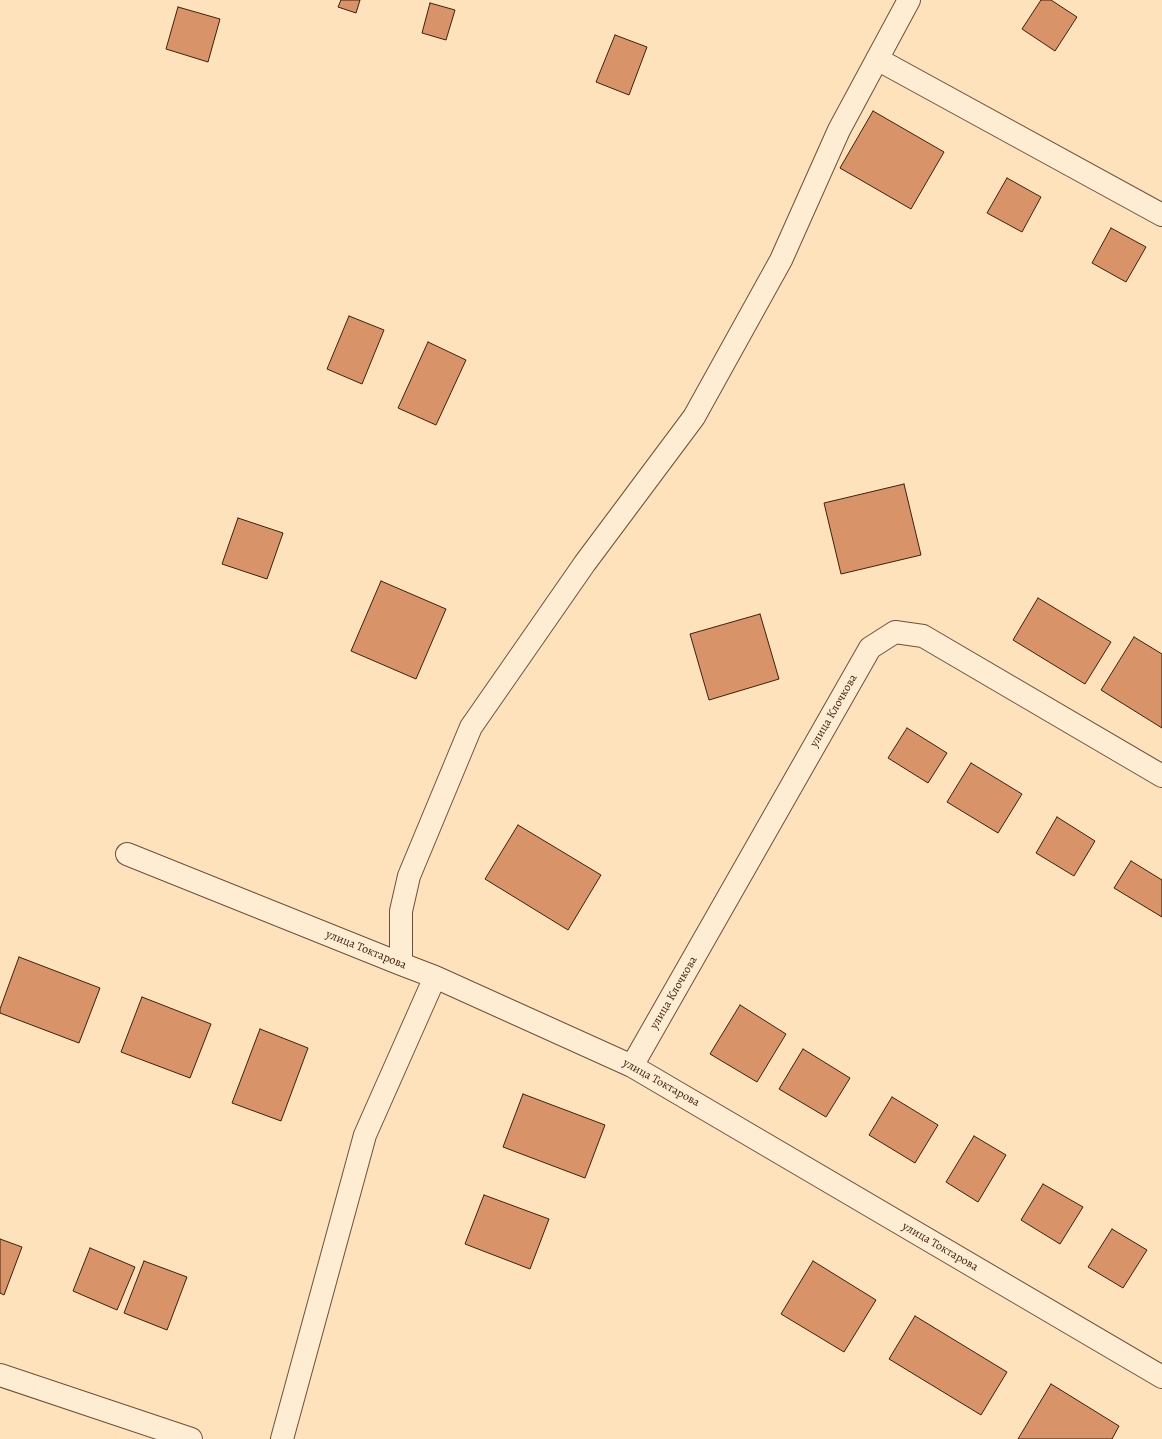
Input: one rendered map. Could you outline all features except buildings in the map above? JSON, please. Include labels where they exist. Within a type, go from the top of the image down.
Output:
[{"type":"street","points":[[401,964],[401,911],[409,876],[471,727],[585,563],[694,417],[781,260],[839,130],[909,0]]},
{"type":"street","points":[[878,59],[1162,215]]},
{"type":"street","name":"улица Клочкова","points":[[632,1066],[870,648],[895,632],[923,636],[1162,776]]},
{"type":"street","name":"улица Токтарова","points":[[127,854],[401,964],[435,976],[632,1066],[1162,1377]]},
{"type":"street","points":[[282,1439],[366,1135],[435,976]]},
{"type":"street","points":[[0,1375],[191,1439]]}]
